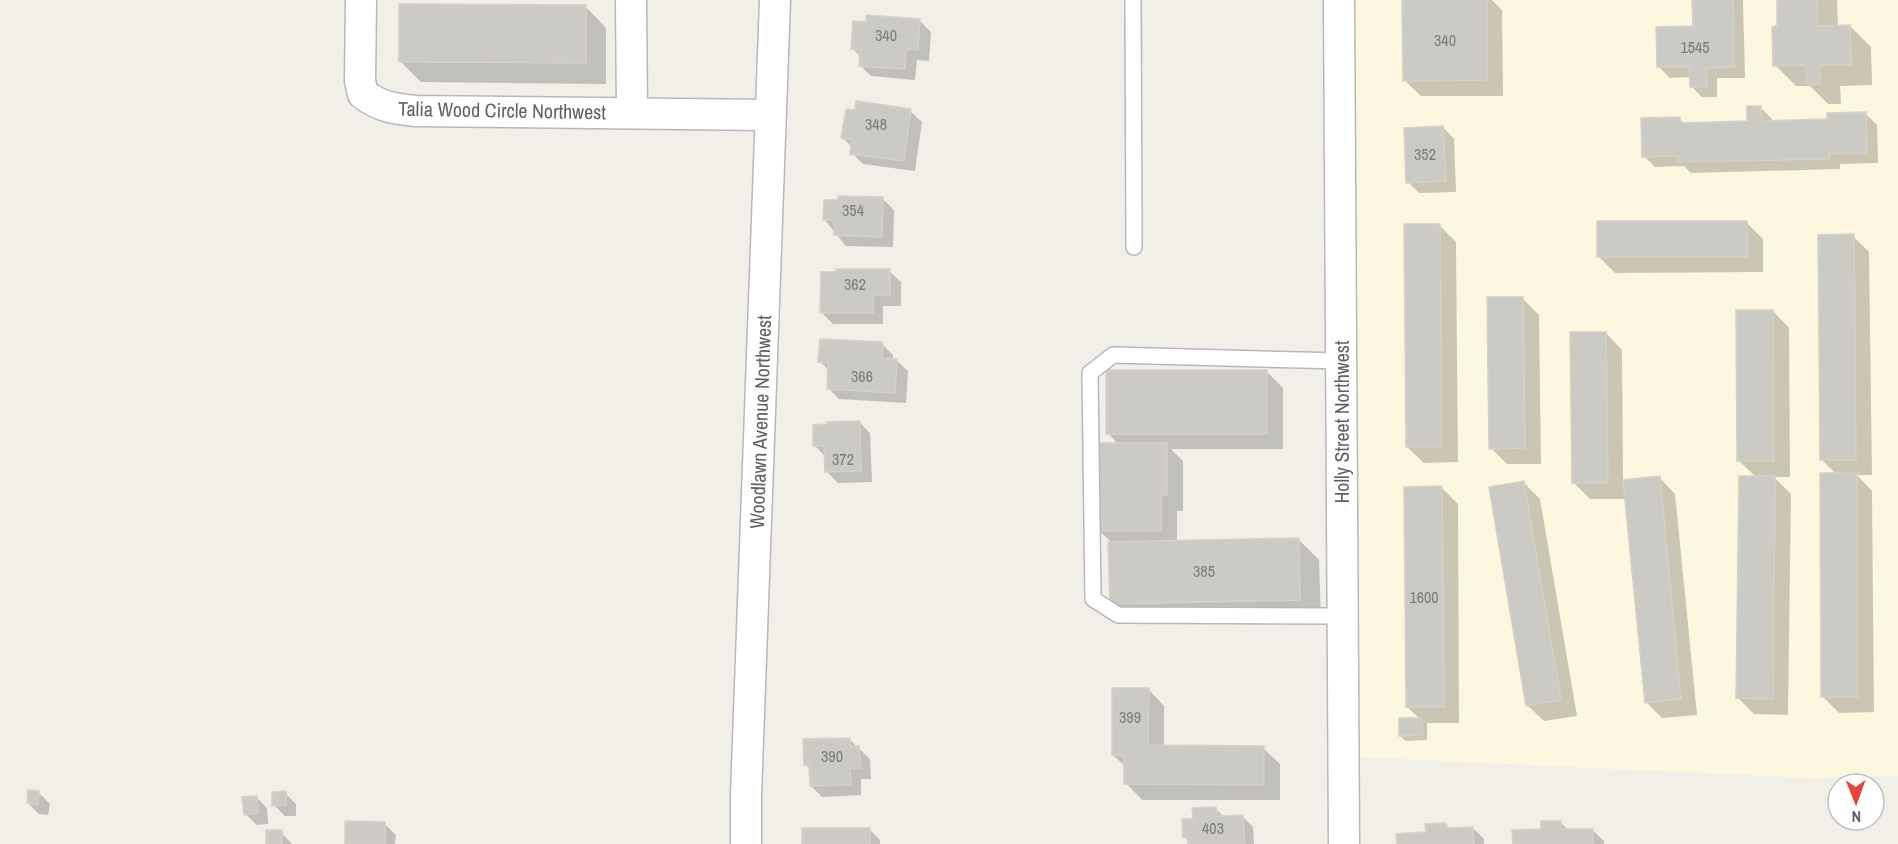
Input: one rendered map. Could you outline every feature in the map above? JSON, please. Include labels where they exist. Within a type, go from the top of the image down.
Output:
[{"type":"street","name":"Talia Wood Circle Northwest","points":[[361,0],[360,81],[363,94],[375,103],[388,108],[416,111],[771,115]]},
{"type":"street","name":"Talia Wood Circle Northwest","points":[[631,0],[632,112]]},
{"type":"street","name":"Woodlawn Avenue Northwest","points":[[746,844],[775,0]]},
{"type":"street","name":"Holly Street Northwest","points":[[1339,0],[1344,844]]},
{"type":"lane","points":[[1133,0],[1134,247]]},
{"type":"lane","points":[[1341,361],[1113,355],[1090,373],[1093,598],[1118,615],[1343,616]]},
{"type":"shaded area","points":[[1333,0],[1898,0],[1898,776],[1886,776],[1886,772],[1826,772],[1826,778],[1811,778],[1358,757]]},
{"type":"building","points":[[1402,0],[1487,0],[1487,80],[1403,81]]},
{"type":"building","points":[[1692,0],[1733,0],[1734,67],[1706,68],[1707,87],[1690,87],[1689,67],[1657,67],[1656,27],[1693,26]]},
{"type":"building","points":[[1777,0],[1817,0],[1818,26],[1850,25],[1851,65],[1820,65],[1820,84],[1806,84],[1806,65],[1773,66],[1772,27],[1777,26]]},
{"type":"building","points":[[399,4],[586,5],[586,63],[399,62]]},
{"type":"building","points":[[866,15],[920,19],[918,50],[906,49],[905,69],[859,66],[860,50],[851,49],[853,21],[866,22]]},
{"type":"building","points":[[856,101],[911,109],[904,161],[850,154],[852,140],[841,138],[846,109],[855,110]]},
{"type":"building","points":[[1747,106],[1761,106],[1762,121],[1827,119],[1827,113],[1866,112],[1867,153],[1829,154],[1830,159],[1678,162],[1678,156],[1642,157],[1641,118],[1680,117],[1680,123],[1747,121]]},
{"type":"building","points":[[1443,126],[1446,181],[1406,183],[1404,128]]},
{"type":"building","points":[[838,196],[883,197],[882,237],[834,235],[834,220],[823,220],[824,200],[838,200]]},
{"type":"building","points":[[1597,221],[1747,221],[1747,257],[1597,257]]},
{"type":"building","points":[[1404,224],[1440,224],[1442,447],[1406,447]]},
{"type":"building","points":[[1854,234],[1856,460],[1820,460],[1818,235]]},
{"type":"building","points":[[836,269],[890,269],[890,295],[873,295],[873,313],[820,313],[821,272],[836,272]]},
{"type":"building","points":[[1487,297],[1523,297],[1525,448],[1489,449]]},
{"type":"building","points":[[1736,310],[1773,310],[1774,461],[1737,461]]},
{"type":"building","points":[[1570,332],[1606,332],[1608,483],[1572,483]]},
{"type":"building","points":[[820,339],[883,342],[882,358],[897,359],[895,393],[827,389],[828,363],[818,362]]},
{"type":"building","points":[[1106,370],[1267,370],[1267,434],[1106,434]]},
{"type":"building","points":[[860,421],[861,471],[825,472],[824,446],[813,446],[813,425],[828,424],[827,422]]},
{"type":"building","points":[[1097,443],[1167,443],[1167,495],[1161,495],[1161,531],[1097,531]]},
{"type":"building","points":[[1820,473],[1857,473],[1858,697],[1821,697]]},
{"type":"building","points":[[1660,476],[1681,699],[1645,703],[1623,480]]},
{"type":"building","points":[[1739,476],[1775,476],[1773,699],[1736,698]]},
{"type":"building","points":[[1524,481],[1561,700],[1526,706],[1489,487]]},
{"type":"building","points":[[1442,486],[1444,707],[1406,707],[1404,487]]},
{"type":"building","points":[[1299,538],[1300,600],[1110,604],[1108,542]]},
{"type":"building","points":[[1112,688],[1149,688],[1148,745],[1264,746],[1264,785],[1124,784],[1124,756],[1112,755]]},
{"type":"building","points":[[1399,718],[1422,718],[1423,735],[1399,736]]},
{"type":"building","points":[[850,738],[850,746],[859,746],[861,768],[850,768],[851,785],[810,786],[809,765],[804,765],[803,739]]},
{"type":"building","points":[[28,790],[39,791],[38,805],[27,803]]},
{"type":"building","points":[[286,791],[286,805],[272,806],[272,792]]},
{"type":"building","points":[[257,796],[258,813],[244,815],[242,797]]},
{"type":"building","points":[[1216,807],[1217,816],[1243,815],[1245,844],[1188,844],[1188,837],[1183,838],[1182,819],[1193,819],[1192,808]]},
{"type":"building","points":[[345,821],[385,822],[385,844],[345,844]]},
{"type":"building","points":[[1541,821],[1561,821],[1561,829],[1593,829],[1593,844],[1513,844],[1512,830],[1541,829]]},
{"type":"building","points":[[1446,823],[1447,828],[1473,827],[1474,844],[1397,844],[1396,834],[1426,832],[1425,824]]},
{"type":"building","points":[[802,828],[870,828],[870,844],[802,844]]},
{"type":"building","points":[[266,830],[282,830],[282,844],[266,844]]}]
